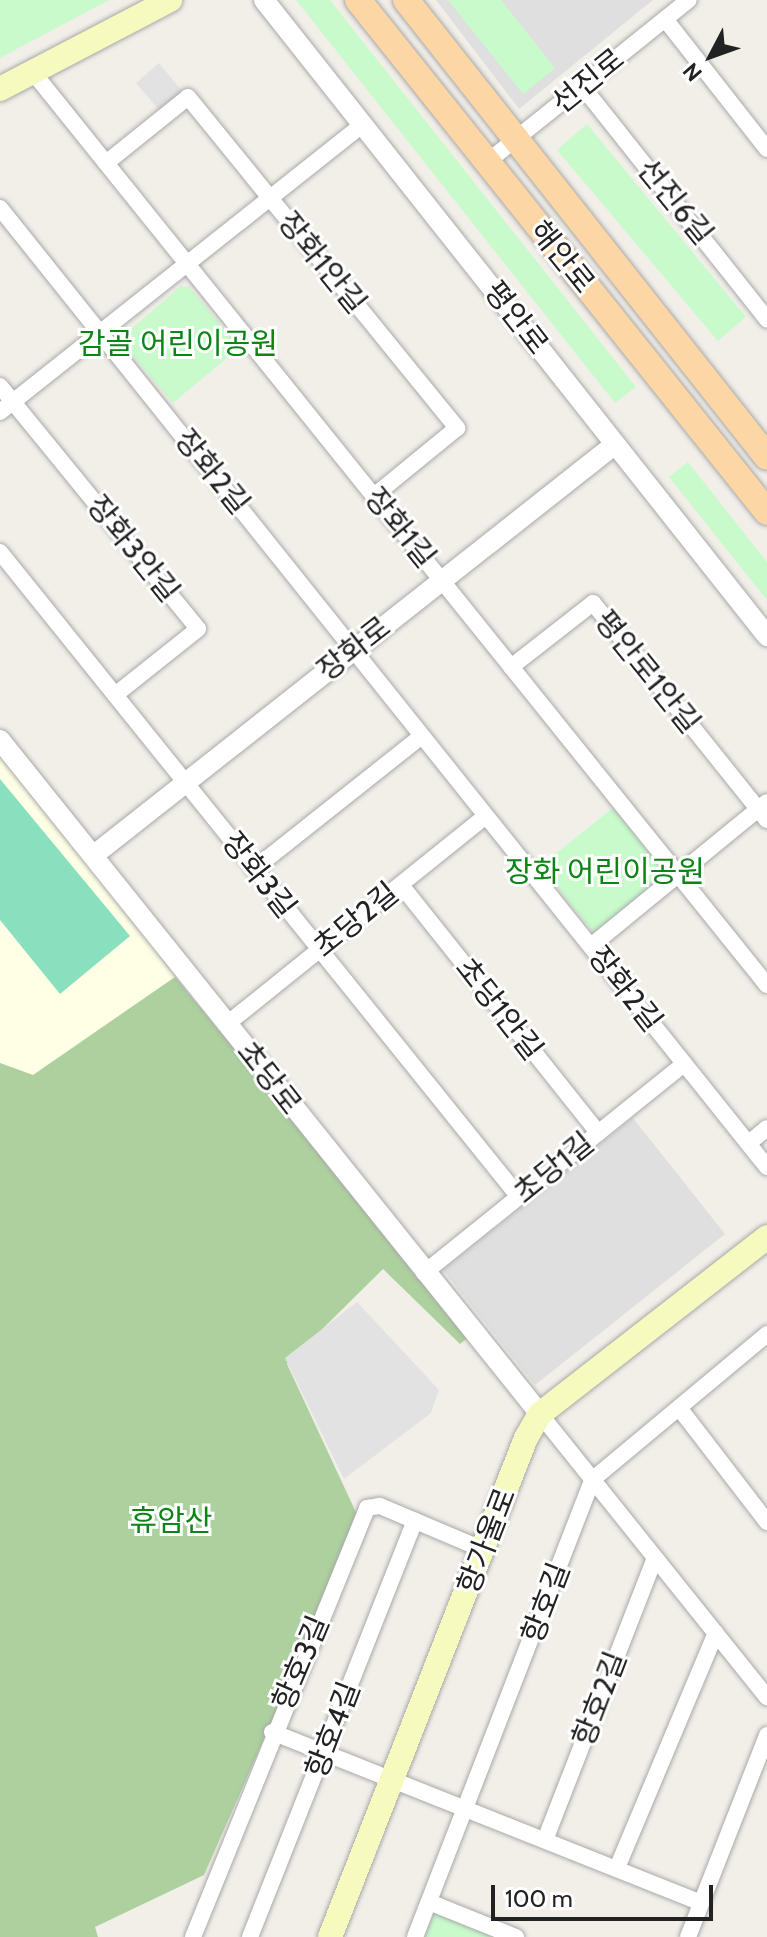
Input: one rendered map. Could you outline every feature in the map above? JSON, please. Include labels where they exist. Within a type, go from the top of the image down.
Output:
[{"type":"main road","points":[[0,70],[138,0]]},
{"type":"main road","points":[[0,89],[170,0]]},
{"type":"main road","name":"해안로","points":[[358,0],[767,512]]},
{"type":"main road","name":"해안로","points":[[406,0],[767,457]]},
{"type":"main road","name":"항가울로","points":[[330,1937],[540,1414],[767,1237]]},
{"type":"street","name":"평안로","points":[[264,0],[767,636]]},
{"type":"street","name":"선진로","points":[[486,163],[689,0]]},
{"type":"street","points":[[665,19],[767,149]]},
{"type":"street","name":"장화1길","points":[[32,71],[767,985]]},
{"type":"street","name":"선진6길","points":[[582,86],[767,318]]},
{"type":"street","name":"장화1안길","points":[[106,163],[188,97],[457,428],[375,495]]},
{"type":"street","points":[[6,407],[364,124]]},
{"type":"street","name":"장화2길","points":[[0,208],[767,1167]]},
{"type":"street","name":"장화3안길","points":[[0,386],[6,407],[198,629],[115,695]]},
{"type":"street","name":"장화로","points":[[94,855],[614,445]]},
{"type":"street","name":"장화3길","points":[[0,552],[519,1197]]},
{"type":"street","name":"평안로1안길","points":[[511,667],[593,603],[764,810]]},
{"type":"street","points":[[254,869],[422,736]]},
{"type":"street","name":"초당로","points":[[0,740],[540,1414]]},
{"type":"street","points":[[591,946],[677,874],[764,810]]},
{"type":"street","name":"초당2길","points":[[227,1024],[486,816]]},
{"type":"street","name":"초당1안길","points":[[401,885],[598,1133]]},
{"type":"street","name":"초당1길","points":[[424,1273],[684,1064]]},
{"type":"street","points":[[749,1143],[767,1128]]},
{"type":"street","points":[[592,1480],[765,1340]]},
{"type":"street","points":[[680,1409],[767,1522]]},
{"type":"street","points":[[540,1414],[716,1633],[763,1685]]},
{"type":"street","name":"항호길","points":[[415,1937],[468,1808],[592,1480]]},
{"type":"street","name":"항호3길","points":[[193,1937],[272,1732],[367,1508],[380,1506],[484,1550]]},
{"type":"street","name":"항호4길","points":[[250,1937],[415,1521]]},
{"type":"street","name":"항호2길","points":[[545,1840],[655,1558]]},
{"type":"street","points":[[617,1868],[716,1633]]},
{"type":"street","points":[[272,1732],[394,1778],[701,1903]]},
{"type":"street","points":[[688,1937],[767,1735]]},
{"type":"street","points":[[429,1902],[516,1937]]},
{"type":"shaded area","points":[[436,0],[653,0],[519,109]]},
{"type":"shaded area","points":[[159,63],[183,92],[160,111],[136,83]]},
{"type":"shaded area","points":[[0,751],[175,977],[33,1075],[0,1063]]},
{"type":"shaded area","points":[[633,1118],[725,1234],[535,1385],[443,1270]]},
{"type":"shaded area","points":[[357,1302],[439,1390],[431,1413],[344,1479],[285,1358]]},
{"type":"green space","points":[[0,0],[109,0],[0,58]]},
{"type":"green space","points":[[296,0],[330,0],[636,387],[615,403]]},
{"type":"green space","points":[[448,0],[501,0],[555,68],[523,94]]},
{"type":"green space","points":[[587,124],[746,317],[718,341],[557,150]]},
{"type":"green space","name":"감골 어린이공원","points":[[181,286],[189,287],[240,347],[173,403],[122,343],[123,336]]},
{"type":"green space","points":[[688,462],[767,562],[767,600],[669,477]]},
{"type":"green space","points":[[0,779],[130,936],[60,994],[0,920]]},
{"type":"green space","name":"장화 어린이공원","points":[[613,808],[669,878],[596,936],[540,866]]},
{"type":"green space","name":"휴암산","points":[[175,977],[470,1336],[460,1344],[383,1269],[287,1364],[360,1521],[204,1875],[95,1927],[98,1937],[0,1937],[0,1063],[33,1075]]},
{"type":"green space","points":[[435,1910],[499,1937],[424,1937]]}]
